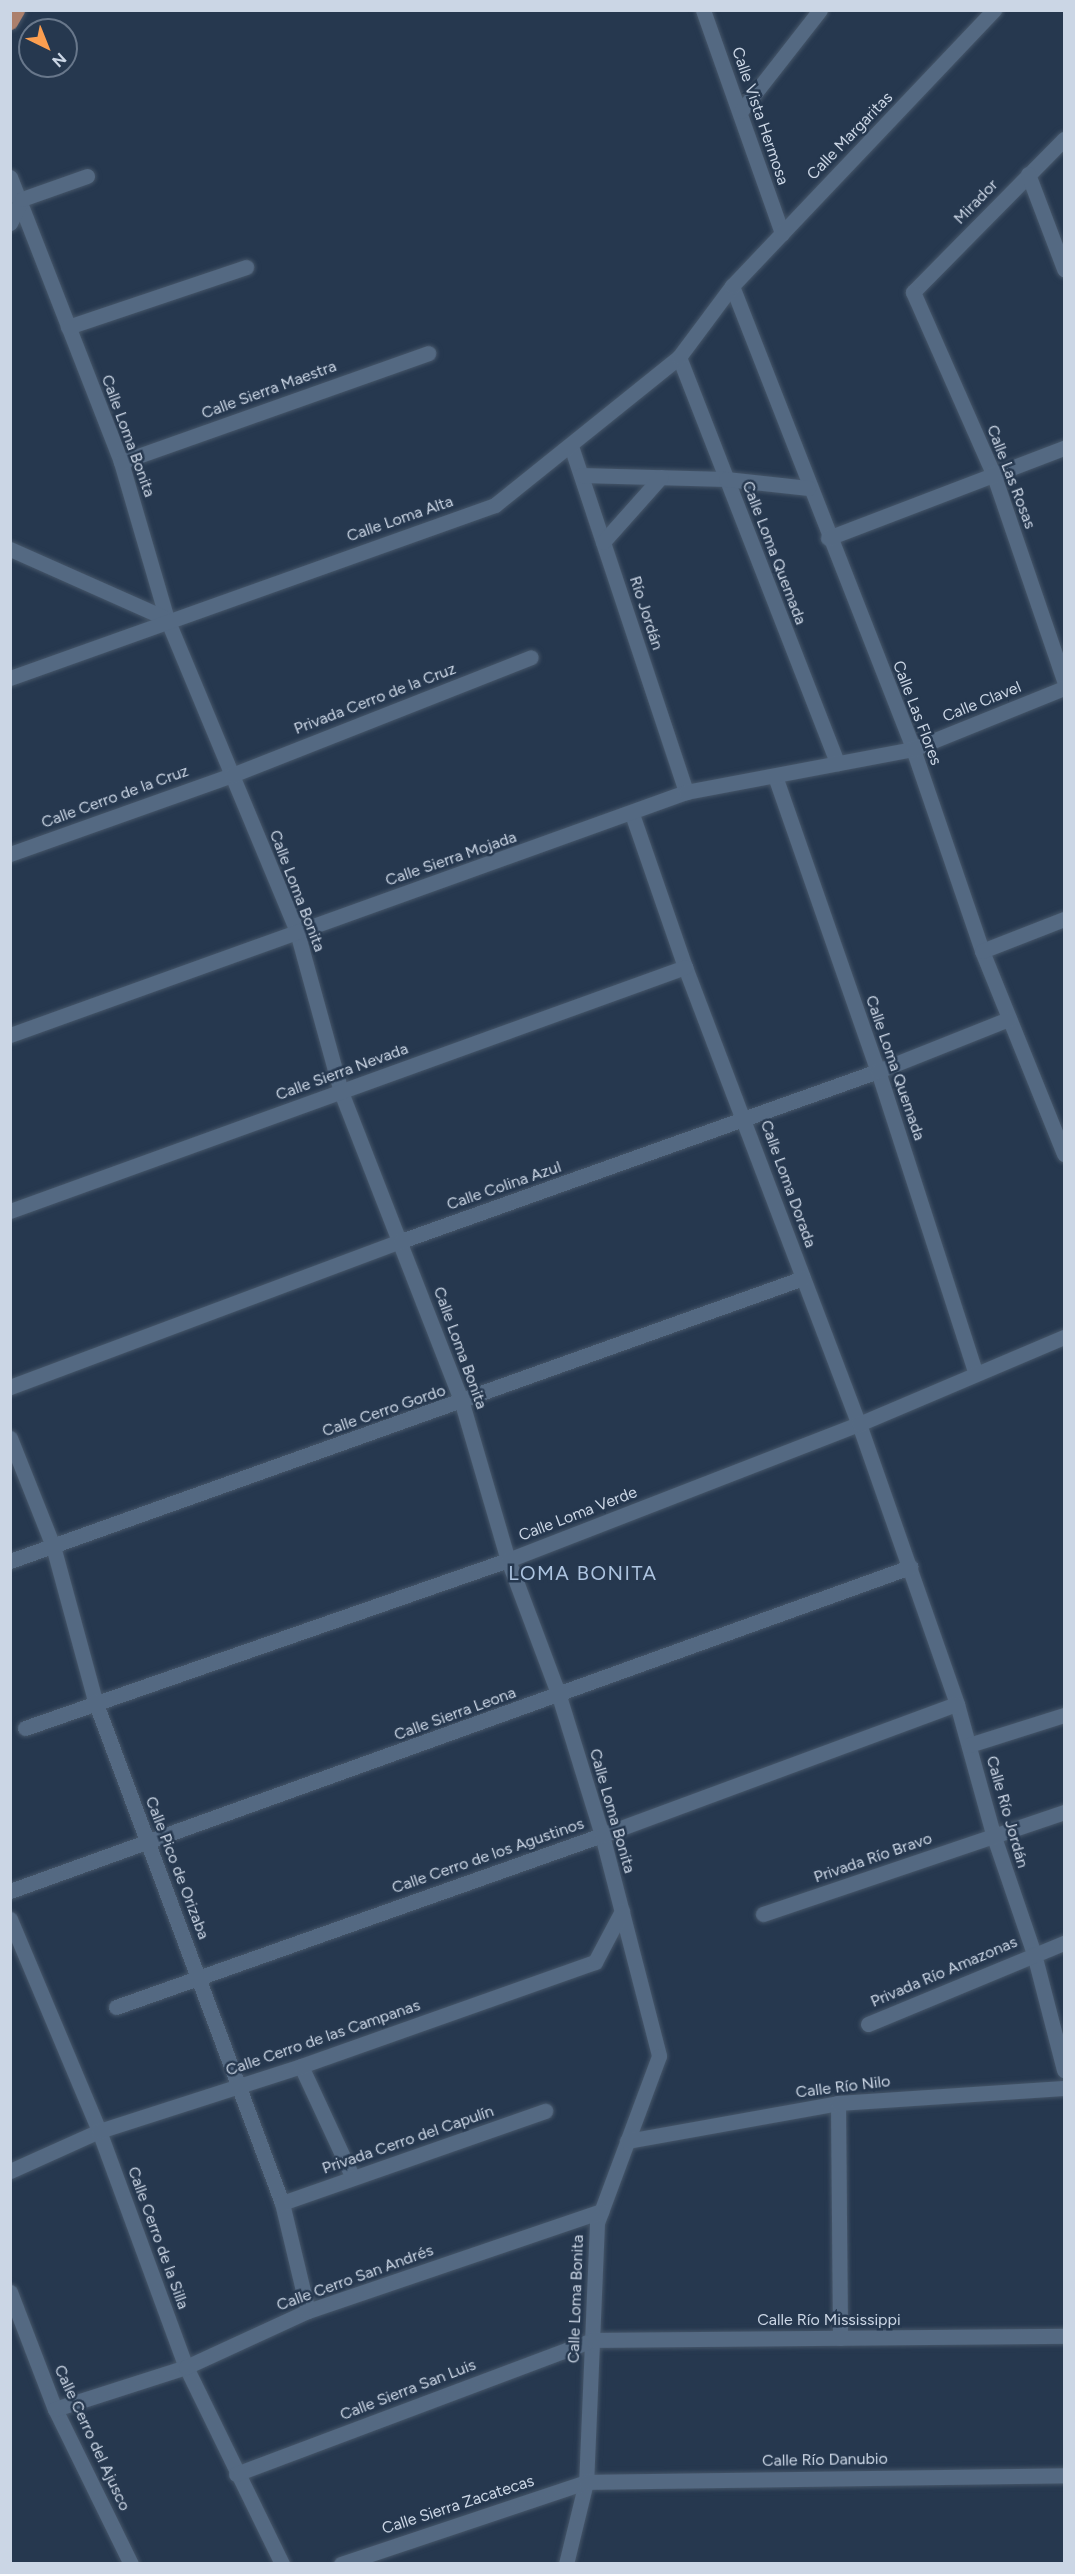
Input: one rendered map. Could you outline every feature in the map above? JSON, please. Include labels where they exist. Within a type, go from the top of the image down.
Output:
[{"type":"main road","points":[[10,22],[17,10]]},
{"type":"street","name":"Calle Vista Hermosa","points":[[703,10],[741,111],[782,233]]},
{"type":"street","points":[[741,111],[820,10]]},
{"type":"street","name":"Calle Margaritas","points":[[732,286],[994,10]]},
{"type":"street","name":"Mirador","points":[[913,292],[1065,139]]},
{"type":"street","points":[[1028,174],[1065,269]]},
{"type":"street","points":[[10,223],[22,199],[87,176]]},
{"type":"street","name":"Calle Loma Bonita","points":[[10,177],[22,199],[68,327],[121,462],[167,619],[297,932],[341,1092],[401,1241],[462,1403],[508,1560],[558,1696],[602,1835],[659,2056],[597,2223],[586,2482],[566,2564]]},
{"type":"street","points":[[68,327],[246,267]]},
{"type":"street","name":"Calle Loma Alta","points":[[10,678],[167,619],[495,505],[679,357],[732,286]]},
{"type":"street","name":"Calle Las Flores","points":[[732,286],[828,538],[913,749],[982,951],[1063,1147]]},
{"type":"street","name":"Calle Las Rosas","points":[[913,292],[993,473],[1065,680]]},
{"type":"street","name":"Calle Sierra Maestra","points":[[121,462],[428,353]]},
{"type":"street","name":"Calle Loma Quemada","points":[[679,357],[837,763]]},
{"type":"street","name":"Río Jordán","points":[[571,446],[686,792]]},
{"type":"street","points":[[828,538],[993,473],[1065,448]]},
{"type":"street","points":[[581,475],[726,479],[809,488]]},
{"type":"street","points":[[603,542],[661,477]]},
{"type":"street","points":[[10,549],[167,619]]},
{"type":"street","name":"Privada Cerro de la Cruz","points":[[232,775],[531,657]]},
{"type":"street","name":"Calle Clavel","points":[[913,749],[1065,688]]},
{"type":"street","name":"Calle Sierra Mojada","points":[[10,1035],[633,814],[686,792],[913,749]]},
{"type":"street","name":"Calle Cerro de la Cruz","points":[[10,854],[232,775]]},
{"type":"street","name":"Calle Loma Quemada","points":[[775,776],[878,1071],[976,1374]]},
{"type":"street","name":"Calle Loma Dorada","points":[[633,814],[685,967],[746,1119],[910,1568]]},
{"type":"street","points":[[982,951],[1065,919]]},
{"type":"street","name":"Calle Sierra Nevada","points":[[10,1211],[685,967]]},
{"type":"street","name":"Calle Colina Azul","points":[[10,1387],[401,1241],[878,1071],[1009,1019]]},
{"type":"street","name":"Calle Cerro Gordo","points":[[10,1561],[462,1403],[803,1278]]},
{"type":"street","name":"Calle Loma Verde","points":[[25,1728],[95,1701],[508,1560],[859,1424],[1065,1337]]},
{"type":"street","name":"Calle Pico de Orizaba","points":[[10,1438],[53,1546],[95,1701],[200,1977],[237,2087],[282,2203],[308,2311]]},
{"type":"street","name":"Calle Sierra Leona","points":[[10,1891],[910,1568]]},
{"type":"street","name":"Calle Río Jordán","points":[[910,1568],[957,1704],[994,1837],[1034,1954],[1065,2070]]},
{"type":"street","name":"Calle Cerro de los Agustinos","points":[[116,2007],[602,1835],[957,1704]]},
{"type":"street","points":[[969,1745],[1065,1715]]},
{"type":"street","name":"Privada Río Bravo","points":[[763,1914],[1065,1812]]},
{"type":"street","name":"Calle Cerro de las Campanas","points":[[10,2171],[99,2131],[301,2066],[595,1962],[622,1911]]},
{"type":"street","name":"Calle Cerro de la Silla","points":[[10,1919],[99,2131],[186,2367],[236,2474],[282,2564]]},
{"type":"street","name":"Privada Río Amazonas","points":[[868,2024],[1065,1943]]},
{"type":"street","points":[[301,2066],[353,2178]]},
{"type":"street","name":"Calle Río Nilo","points":[[627,2141],[838,2103],[1065,2088]]},
{"type":"street","points":[[838,2103],[840,2338]]},
{"type":"street","name":"Privada Cerro del Capulín","points":[[282,2203],[545,2111]]},
{"type":"street","name":"Calle Cerro San Andrés","points":[[55,2409],[186,2367],[308,2311],[601,2211]]},
{"type":"street","name":"Calle Cerro del Ajusco","points":[[10,2292],[55,2409],[131,2564]]},
{"type":"street","name":"Calle Río Mississippi","points":[[593,2340],[1065,2336]]},
{"type":"street","name":"Calle Sierra San Luis","points":[[236,2474],[593,2340]]},
{"type":"street","name":"Calle Río Danubio","points":[[586,2482],[1065,2475]]},
{"type":"street","name":"Calle Sierra Zacatecas","points":[[340,2564],[586,2482]]},
{"type":"district","name":"LOMA BONITA","points":[[583,1573]]}]
